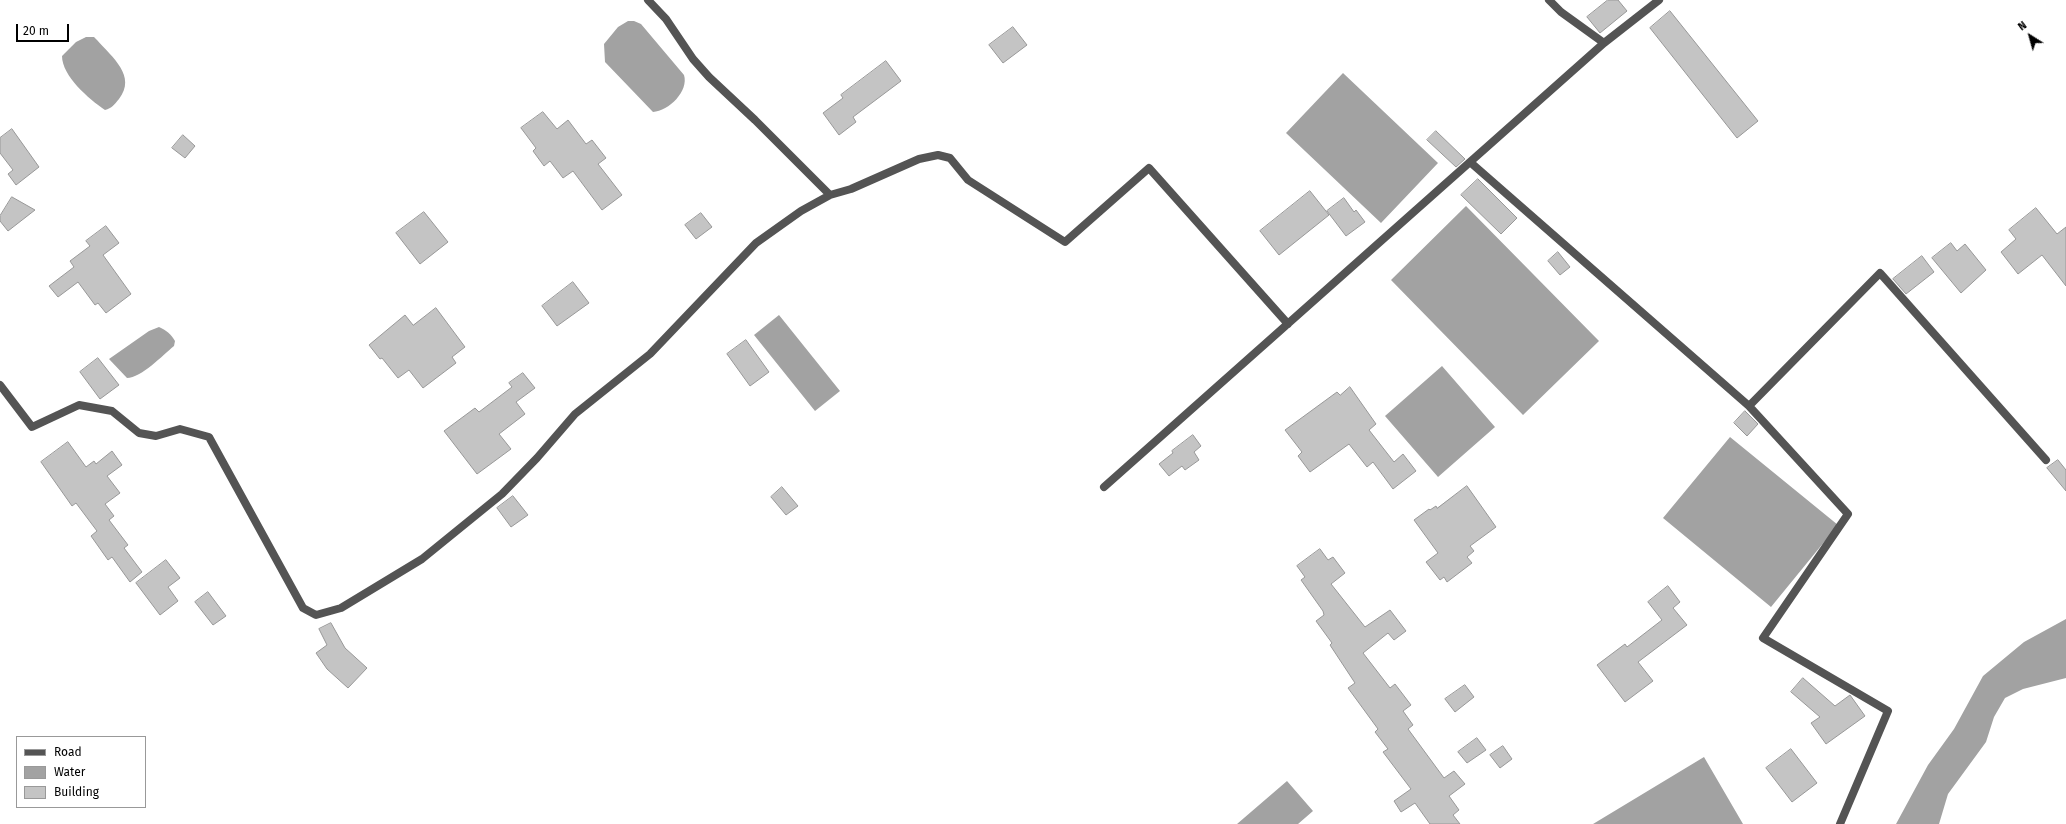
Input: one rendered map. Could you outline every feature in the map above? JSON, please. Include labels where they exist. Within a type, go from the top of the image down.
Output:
[{"type":"street","points":[[648,0],[666,19],[693,59],[709,77],[755,120],[830,195]]},
{"type":"street","points":[[1549,0],[1561,12],[1604,43]]},
{"type":"street","points":[[1104,487],[1604,43],[1659,0]]},
{"type":"street","points":[[0,385],[32,427],[79,405],[112,411],[139,433],[156,436],[180,429],[209,437],[303,608],[316,615],[341,608],[422,559],[490,504],[537,458],[575,414],[650,354],[756,243],[801,211],[830,195],[851,189],[919,160],[938,155],[950,158],[968,180],[1064,242],[1149,168],[1288,324]]},
{"type":"street","points":[[1470,162],[1749,406],[1848,514],[1763,638],[1888,711],[1840,824]]},
{"type":"street","points":[[1749,406],[1880,272],[2046,460]]},
{"type":"water","points":[[628,21],[634,21],[641,24],[684,75],[684,87],[681,93],[671,104],[659,111],[653,112],[605,62],[604,44],[618,27]]},
{"type":"water","points":[[86,37],[94,37],[115,60],[124,75],[124,91],[114,105],[105,110],[84,93],[71,79],[63,64],[62,56],[76,42]]},
{"type":"water","points":[[1343,73],[1438,163],[1381,223],[1286,133]]},
{"type":"water","points":[[1466,206],[1599,341],[1523,415],[1391,280]]},
{"type":"water","points":[[779,315],[840,391],[815,411],[754,335]]},
{"type":"water","points":[[159,327],[172,336],[175,341],[174,346],[145,370],[133,377],[127,378],[109,359],[149,331]]},
{"type":"water","points":[[1442,366],[1495,427],[1438,477],[1385,416]]},
{"type":"water","points":[[1730,437],[1838,525],[1771,607],[1663,518]]},
{"type":"water","points":[[2066,619],[2066,678],[2023,689],[2005,698],[1994,717],[1986,742],[1948,794],[1939,824],[1896,824],[1928,765],[1954,729],[1983,676],[2024,642]]},
{"type":"water","points":[[1704,757],[1743,824],[1593,824]]},
{"type":"water","points":[[1287,781],[1313,811],[1298,824],[1237,824]]},
{"type":"building","points":[[1608,0],[1618,0],[1627,11],[1600,33],[1587,17]]},
{"type":"building","points":[[1670,11],[1758,121],[1737,138],[1650,28]]},
{"type":"building","points":[[1013,27],[1027,45],[1003,63],[989,45]]},
{"type":"building","points":[[886,61],[901,81],[853,117],[856,122],[839,135],[823,113],[843,98],[841,95]]},
{"type":"building","points":[[543,112],[557,129],[568,120],[586,144],[592,140],[606,158],[598,164],[622,195],[602,210],[573,171],[563,178],[550,161],[544,166],[533,151],[536,148],[521,128]]},
{"type":"building","points":[[12,129],[39,167],[16,185],[8,174],[13,170],[0,153],[0,138]]},
{"type":"building","points":[[1436,131],[1465,159],[1456,167],[1427,140]]},
{"type":"building","points":[[183,135],[195,146],[185,158],[172,148]]},
{"type":"building","points":[[1478,179],[1517,218],[1501,234],[1461,195]]},
{"type":"building","points":[[1310,191],[1329,215],[1279,255],[1260,231]]},
{"type":"building","points":[[12,197],[35,210],[8,231],[0,221],[0,216]]},
{"type":"building","points":[[1344,198],[1354,212],[1356,210],[1365,222],[1346,236],[1327,211]]},
{"type":"building","points":[[2036,208],[2057,234],[2066,227],[2066,286],[2042,255],[2018,274],[2001,252],[2016,239],[2009,230]]},
{"type":"building","points":[[424,212],[448,242],[420,264],[396,233]]},
{"type":"building","points":[[701,213],[712,227],[696,239],[685,225]]},
{"type":"building","points":[[106,226],[119,243],[103,255],[131,294],[106,313],[98,303],[95,305],[78,282],[58,297],[49,286],[74,267],[70,261],[90,246],[86,241]]},
{"type":"building","points":[[1951,243],[1957,251],[1965,244],[1986,270],[1961,293],[1932,258]]},
{"type":"building","points":[[1558,252],[1570,267],[1560,275],[1548,261]]},
{"type":"building","points":[[1922,256],[1934,272],[1906,294],[1893,279]]},
{"type":"building","points":[[573,282],[589,303],[557,326],[542,306]]},
{"type":"building","points":[[436,308],[465,347],[452,357],[456,363],[423,388],[409,370],[398,378],[369,345],[405,315],[413,325]]},
{"type":"building","points":[[746,340],[769,372],[750,386],[727,354]]},
{"type":"building","points":[[98,358],[119,385],[100,399],[80,372]]},
{"type":"building","points":[[523,373],[535,388],[516,402],[525,414],[499,434],[511,449],[477,474],[444,431],[475,408],[479,412],[512,387],[509,383]]},
{"type":"building","points":[[1350,387],[1376,424],[1369,430],[1394,462],[1403,454],[1416,471],[1393,489],[1373,462],[1367,467],[1349,444],[1310,472],[1298,456],[1302,452],[1285,430],[1337,392],[1340,395]]},
{"type":"building","points":[[1745,411],[1758,424],[1747,436],[1734,423]]},
{"type":"building","points":[[1193,435],[1201,446],[1194,452],[1199,460],[1185,470],[1182,466],[1169,476],[1159,464],[1173,453],[1172,451]]},
{"type":"building","points":[[68,442],[86,467],[94,461],[96,464],[112,451],[122,465],[107,476],[120,493],[105,504],[114,516],[109,520],[128,545],[124,548],[142,572],[130,582],[112,557],[108,560],[91,536],[97,531],[76,503],[72,506],[41,462]]},
{"type":"building","points":[[2058,460],[2066,470],[2066,491],[2047,468]]},
{"type":"building","points":[[1467,486],[1496,527],[1470,546],[1474,551],[1467,557],[1472,563],[1447,582],[1444,577],[1440,580],[1426,562],[1438,553],[1414,520],[1429,509],[1430,510],[1436,506],[1437,508]]},
{"type":"building","points":[[782,487],[798,506],[786,515],[771,497]]},
{"type":"building","points":[[513,496],[528,515],[511,527],[497,508]]},
{"type":"building","points":[[1320,549],[1328,560],[1333,557],[1345,573],[1331,584],[1365,627],[1390,610],[1406,631],[1394,640],[1388,633],[1363,653],[1390,688],[1395,684],[1411,705],[1403,711],[1413,725],[1408,729],[1444,778],[1454,771],[1465,784],[1449,796],[1459,810],[1453,815],[1460,824],[1430,824],[1415,803],[1401,812],[1394,801],[1411,789],[1383,752],[1388,749],[1375,732],[1378,729],[1348,688],[1355,683],[1330,645],[1332,643],[1316,621],[1324,615],[1323,611],[1301,580],[1305,577],[1297,566]]},
{"type":"building","points":[[166,560],[180,578],[168,587],[178,601],[160,615],[136,583]]},
{"type":"building","points":[[1668,586],[1680,602],[1673,608],[1687,625],[1638,662],[1653,681],[1625,702],[1597,665],[1625,644],[1627,647],[1662,620],[1648,602]]},
{"type":"building","points":[[208,592],[226,616],[213,625],[195,602]]},
{"type":"building","points":[[331,623],[345,648],[367,668],[348,688],[327,669],[316,653],[327,645],[319,629]]},
{"type":"building","points":[[1803,678],[1835,706],[1850,695],[1865,716],[1826,744],[1811,723],[1820,717],[1791,692]]},
{"type":"building","points":[[1465,685],[1474,697],[1455,712],[1445,699]]},
{"type":"building","points":[[1477,738],[1486,750],[1467,763],[1458,752]]},
{"type":"building","points":[[1503,746],[1512,759],[1500,768],[1490,755]]},
{"type":"building","points":[[1791,749],[1817,783],[1792,802],[1766,768]]}]
